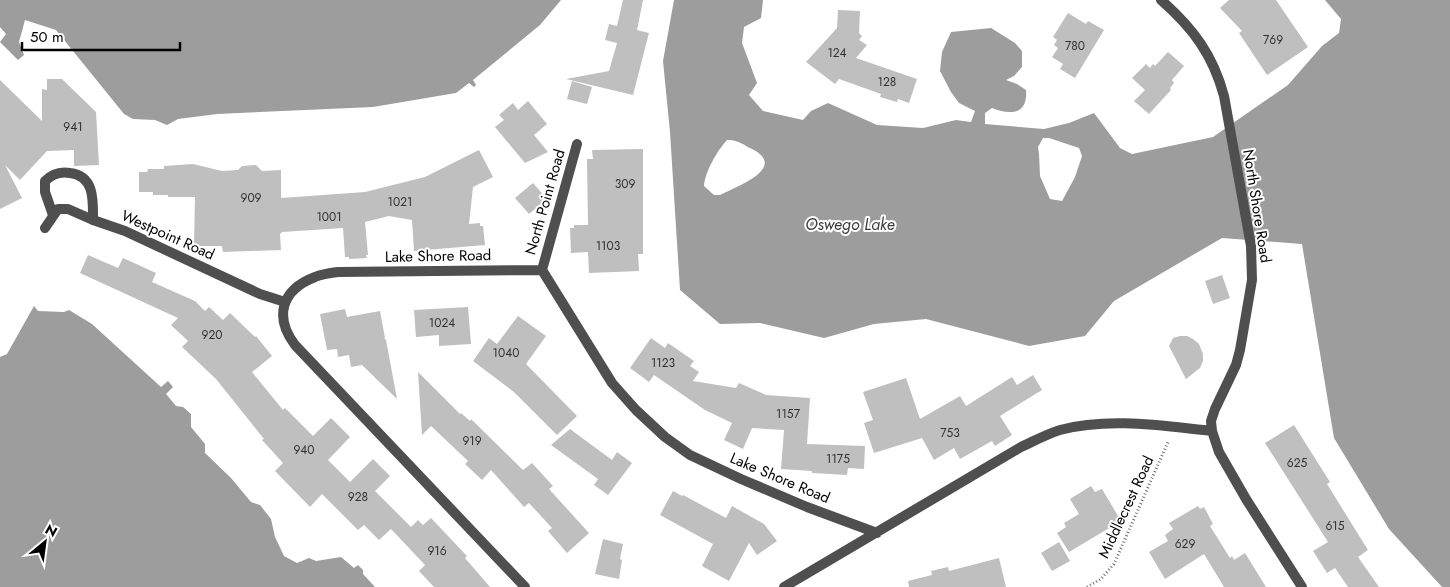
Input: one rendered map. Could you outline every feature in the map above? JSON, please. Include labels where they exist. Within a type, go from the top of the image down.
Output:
[{"type":"street","name":"North Shore Road","points":[[1161,0],[1186,23],[1204,48],[1220,80],[1251,246],[1252,280],[1240,350],[1236,366],[1215,409],[1211,421],[1212,431],[1219,452],[1246,499],[1302,587]]},
{"type":"street","name":"North Point Road","points":[[542,270],[577,144]]},
{"type":"street","points":[[45,228],[53,216],[45,192],[45,181],[52,174],[65,172],[80,174],[89,183],[93,201],[93,220]]},
{"type":"street","name":"Westpoint Road","points":[[53,216],[58,209],[68,209],[125,231],[260,294],[285,302]]},
{"type":"street","name":"Lake Shore Road","points":[[285,302],[296,287],[315,276],[338,272],[542,270],[612,382],[636,410],[665,437],[690,455],[741,480],[877,533]]},
{"type":"street","points":[[285,302],[282,313],[283,323],[286,334],[294,345],[526,587]]},
{"type":"street","points":[[784,587],[1021,447],[1060,430],[1092,425],[1133,424],[1212,431]]},
{"type":"path","name":"Middlecrest Road","points":[[1088,587],[1101,579],[1114,564],[1174,427]]},
{"type":"water","points":[[0,0],[561,0],[540,25],[473,80],[476,85],[474,87],[469,83],[456,93],[373,107],[217,114],[178,119],[167,125],[155,120],[133,119],[124,114],[56,30],[25,20],[19,42],[24,55],[18,60],[0,42],[6,34],[0,27]]},
{"type":"water","name":"Oswego Lake","points":[[674,0],[763,0],[761,18],[744,27],[742,43],[757,83],[749,95],[763,111],[803,120],[811,111],[828,103],[877,125],[923,128],[956,120],[971,122],[975,111],[959,103],[940,71],[942,52],[951,32],[991,28],[1015,43],[1022,51],[1022,67],[1014,76],[1006,80],[1026,90],[1026,98],[1021,109],[1016,111],[1005,112],[992,108],[985,113],[985,124],[1044,129],[1069,123],[1094,113],[1120,148],[1132,154],[1213,137],[1288,85],[1322,46],[1339,33],[1341,19],[1325,0],[1450,0],[1450,587],[1442,587],[1389,529],[1334,438],[1302,244],[1222,238],[1114,301],[1085,336],[1029,346],[926,319],[874,324],[824,338],[760,323],[720,324],[680,290],[670,132],[663,61]],"holes":[[[1043,138],[1049,138],[1079,148],[1082,156],[1075,177],[1062,201],[1050,199],[1040,176],[1038,147]],[[727,140],[737,141],[752,149],[762,156],[765,163],[762,170],[756,176],[720,195],[714,195],[704,186],[705,180],[712,162]]]},
{"type":"water","points":[[34,306],[38,311],[64,312],[69,310],[92,324],[161,387],[168,381],[173,387],[166,394],[176,406],[183,407],[191,414],[191,427],[205,444],[205,453],[231,478],[251,502],[260,505],[271,519],[275,537],[284,556],[297,563],[309,558],[316,561],[341,557],[354,568],[358,565],[363,570],[363,574],[375,587],[0,587],[0,357],[7,354]]},
{"type":"building","points":[[623,0],[643,0],[637,30],[649,33],[633,95],[566,79],[609,71],[617,43],[605,40],[609,24],[617,26]]},
{"type":"building","points":[[1229,0],[1276,0],[1308,47],[1267,75],[1239,33],[1242,31],[1220,8]]},
{"type":"building","points":[[838,10],[860,11],[859,33],[862,36],[859,40],[867,45],[856,58],[917,79],[909,103],[898,99],[897,102],[880,97],[881,94],[839,79],[835,84],[806,62],[837,28]]},
{"type":"building","points":[[1068,13],[1086,24],[1088,21],[1104,30],[1075,78],[1060,69],[1063,64],[1052,57],[1058,48],[1054,45],[1057,40],[1053,37]]},
{"type":"building","points":[[1168,52],[1184,66],[1172,80],[1174,83],[1170,88],[1171,90],[1149,114],[1134,101],[1145,90],[1132,78],[1146,64],[1150,68],[1153,64],[1155,66]]},
{"type":"building","points":[[47,79],[62,79],[96,112],[99,165],[74,166],[74,150],[47,151],[20,180],[5,165],[22,198],[0,209],[0,80],[42,121],[42,89],[47,90]]},
{"type":"building","points":[[572,81],[592,87],[587,104],[567,99]]},
{"type":"building","points":[[528,101],[547,124],[534,135],[548,152],[525,163],[495,127],[504,120],[499,115],[513,103],[518,110]]},
{"type":"building","points":[[643,149],[643,254],[638,254],[639,271],[589,273],[588,252],[571,253],[570,228],[574,228],[574,225],[588,225],[587,159],[593,159],[592,150]]},
{"type":"building","points":[[479,150],[493,177],[473,187],[469,224],[480,223],[480,226],[483,226],[485,245],[414,251],[412,220],[389,216],[365,222],[367,258],[349,259],[349,257],[345,257],[343,228],[282,232],[280,234],[281,250],[223,252],[222,246],[194,246],[195,197],[168,197],[168,195],[153,195],[153,192],[139,192],[139,172],[147,172],[148,169],[164,169],[164,166],[193,164],[222,171],[238,170],[242,166],[256,165],[262,171],[281,170],[281,198],[365,192],[425,177]]},
{"type":"building","points":[[533,183],[547,199],[529,214],[515,198]]},
{"type":"building","points":[[88,255],[118,268],[123,258],[156,273],[152,282],[195,301],[205,311],[209,307],[223,320],[230,313],[256,336],[272,356],[252,372],[283,410],[285,408],[313,436],[331,418],[350,437],[328,460],[350,482],[373,459],[390,476],[375,491],[411,527],[418,520],[423,525],[431,518],[467,556],[465,558],[490,587],[434,587],[419,571],[425,565],[391,529],[379,540],[364,525],[358,530],[322,494],[310,507],[275,471],[283,463],[262,440],[264,439],[216,379],[182,347],[188,341],[171,325],[178,318],[80,273]]},
{"type":"building","points":[[1222,275],[1230,298],[1213,304],[1205,281]]},
{"type":"building","points":[[468,307],[471,344],[439,346],[439,335],[416,337],[414,310]]},
{"type":"building","points":[[345,309],[347,317],[380,311],[397,399],[362,365],[351,367],[349,355],[338,357],[337,349],[327,350],[320,314]]},
{"type":"building","points":[[518,316],[546,336],[526,364],[577,416],[557,435],[514,392],[473,361],[489,338],[497,344]]},
{"type":"building","points":[[1187,336],[1193,339],[1199,344],[1203,354],[1200,368],[1186,379],[1169,346],[1173,338]]},
{"type":"building","points":[[651,338],[665,348],[668,343],[694,361],[690,366],[699,372],[693,381],[736,388],[739,383],[766,395],[810,398],[807,444],[865,446],[864,469],[848,468],[847,475],[781,469],[784,430],[752,428],[743,449],[724,440],[732,423],[705,410],[654,375],[649,382],[630,368]]},
{"type":"building","points":[[418,372],[460,414],[470,421],[471,419],[523,470],[532,463],[553,486],[549,489],[589,533],[567,553],[548,531],[552,528],[529,503],[524,507],[491,470],[482,480],[465,464],[468,461],[431,426],[422,435]]},
{"type":"building","points":[[1033,375],[1042,390],[1000,416],[1012,435],[995,446],[992,441],[960,459],[954,448],[934,460],[922,438],[874,453],[864,423],[873,420],[863,392],[906,378],[920,419],[960,396],[966,406],[1012,377],[1017,385]]},
{"type":"building","points":[[1294,425],[1330,482],[1327,484],[1368,550],[1358,557],[1379,587],[1348,587],[1335,568],[1327,573],[1313,551],[1328,542],[1265,443]]},
{"type":"building","points":[[570,429],[612,460],[617,452],[632,463],[608,495],[594,485],[598,479],[551,445]]},
{"type":"building","points":[[1091,486],[1095,492],[1102,489],[1121,521],[1069,552],[1057,533],[1066,527],[1064,523],[1079,514],[1070,499]]},
{"type":"building","points":[[673,491],[726,518],[732,506],[764,524],[777,541],[757,555],[749,543],[729,581],[702,566],[713,544],[660,515]]},
{"type":"building","points":[[1198,506],[1200,509],[1204,507],[1213,524],[1210,526],[1230,558],[1232,556],[1234,560],[1245,553],[1266,587],[1224,587],[1204,554],[1165,579],[1149,552],[1168,541],[1165,535],[1173,529],[1169,523]]},
{"type":"building","points":[[603,539],[623,544],[619,579],[595,574]]},
{"type":"building","points":[[1059,542],[1070,561],[1052,571],[1041,553]]},
{"type":"building","points":[[999,558],[1006,587],[909,587],[908,581],[932,575],[931,571],[948,567],[949,571]]}]
